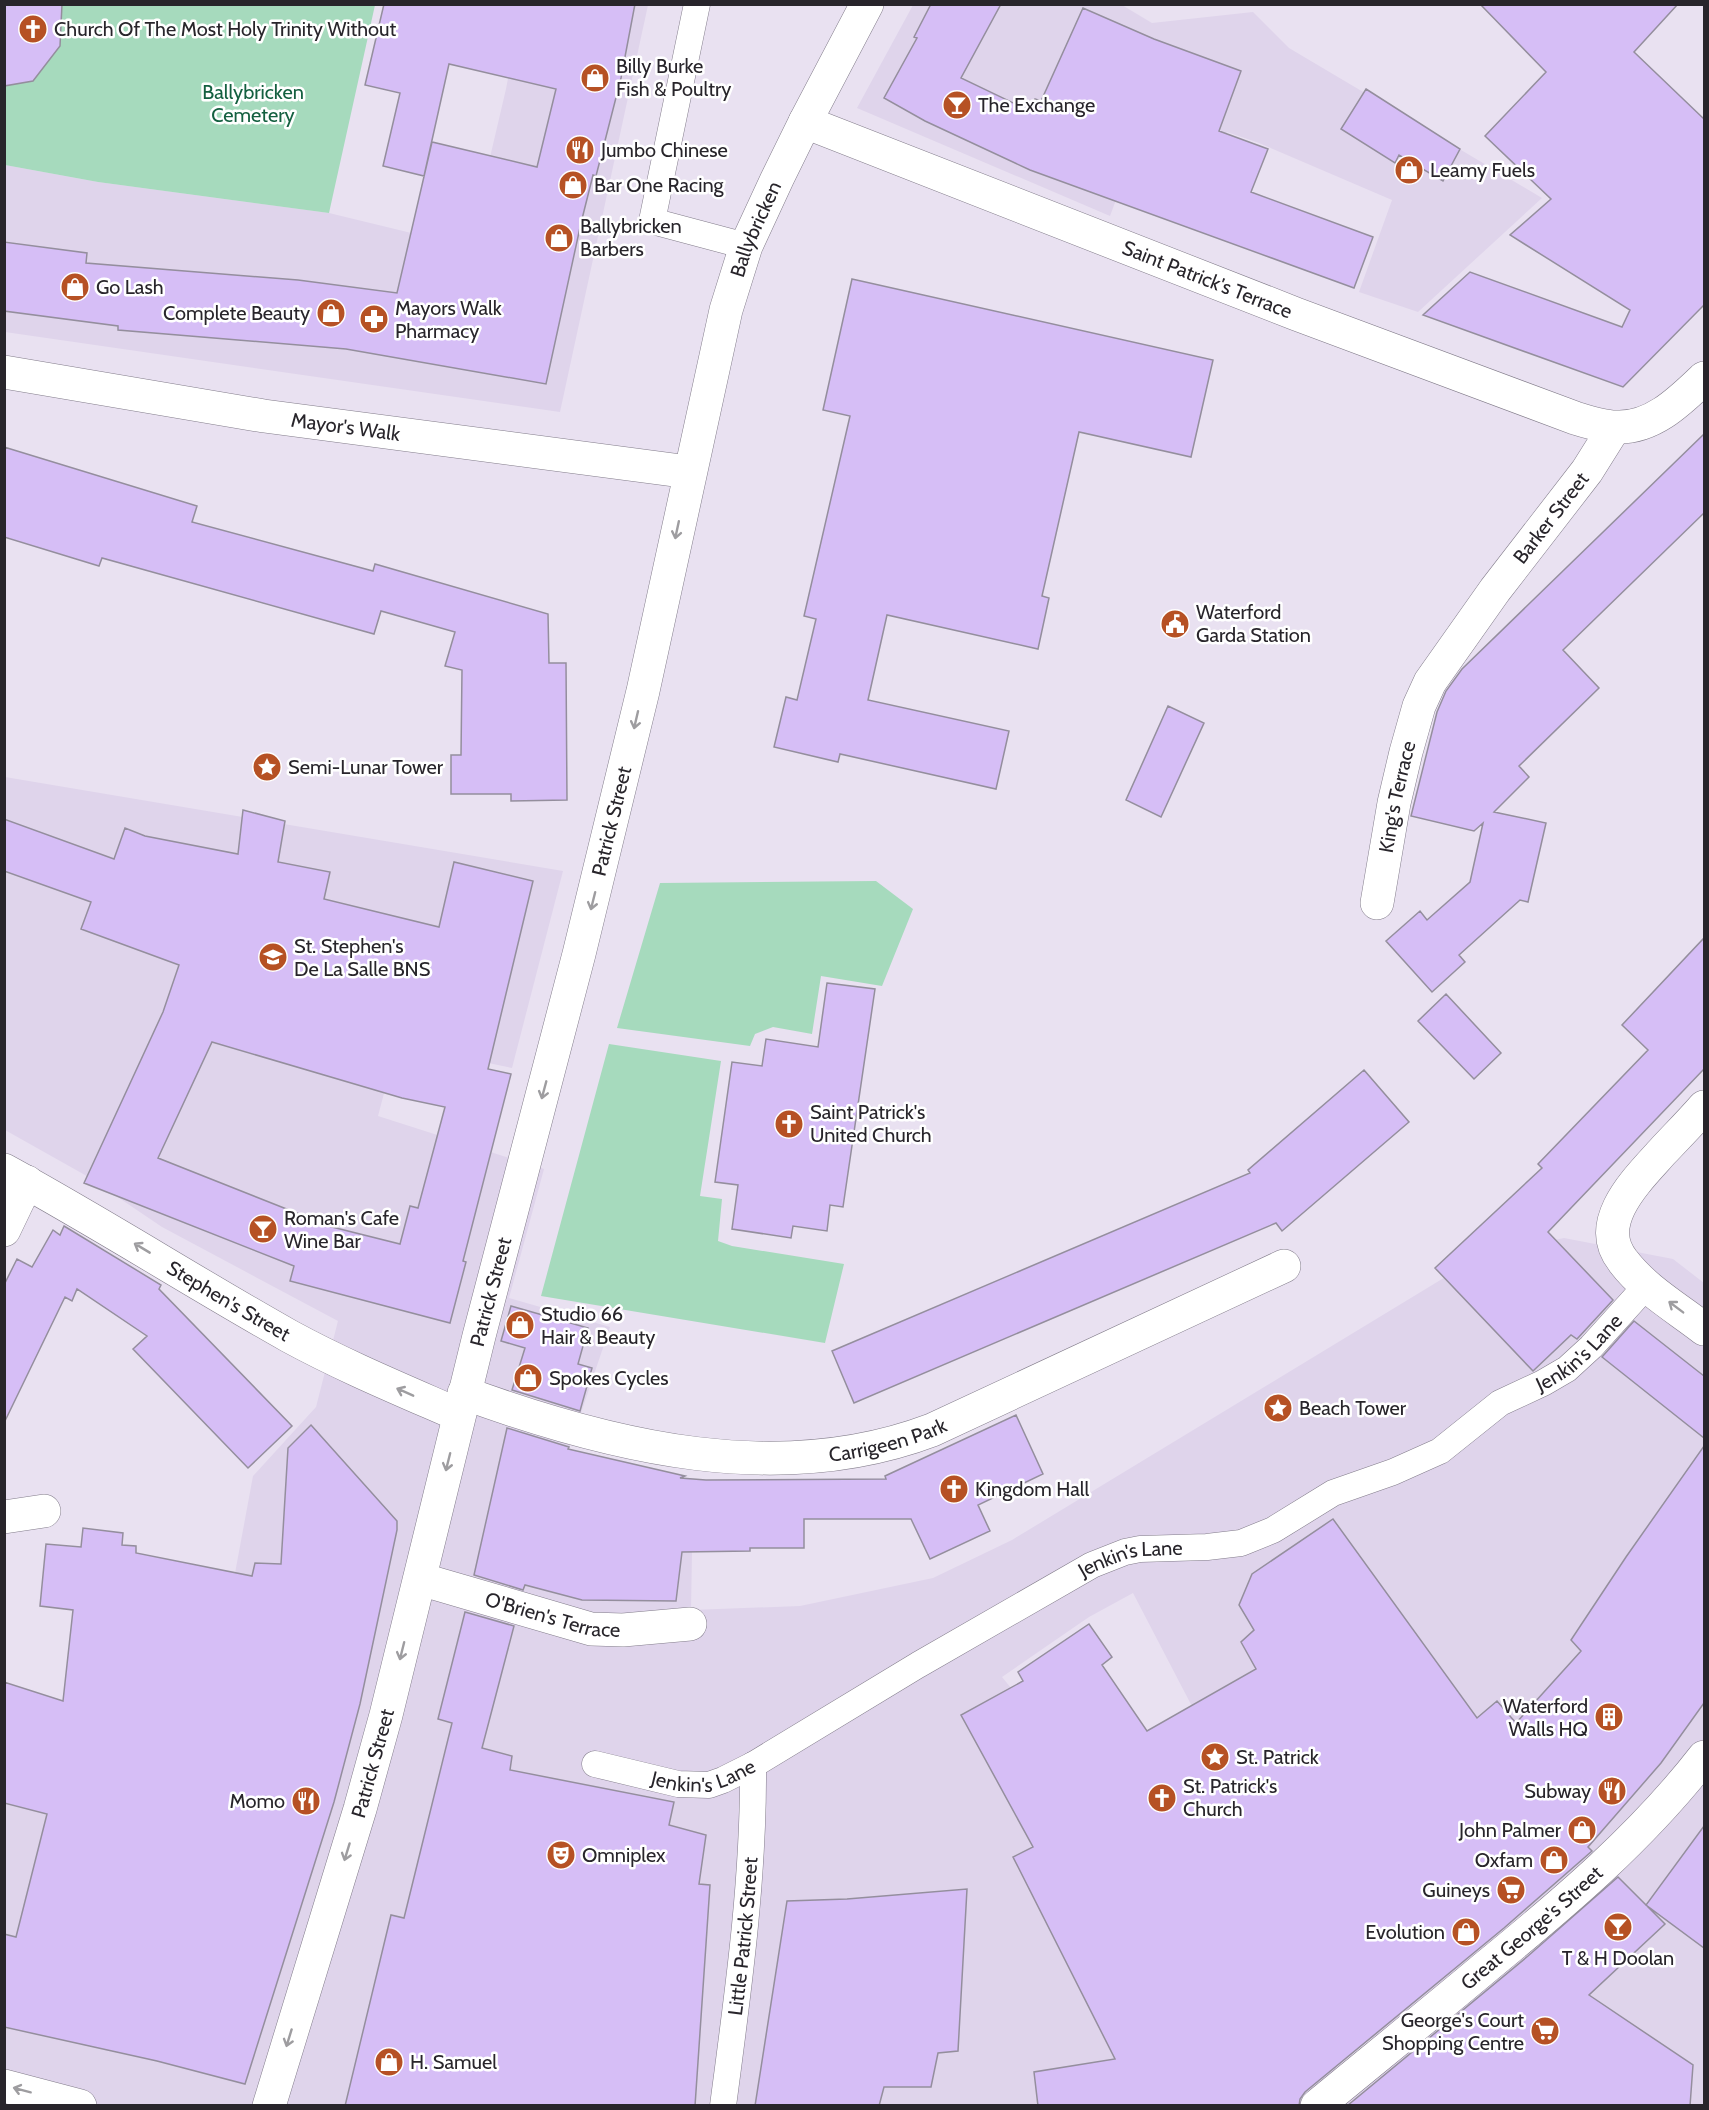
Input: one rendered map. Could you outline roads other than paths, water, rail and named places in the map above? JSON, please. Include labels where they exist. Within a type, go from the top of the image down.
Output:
[{"type":"street","name":"Ballybricken","points":[[689,472],[726,310],[746,246],[805,122],[867,4]]},
{"type":"street","name":"Saint Patrick's Terrace","points":[[805,122],[1088,234],[1520,399],[1575,418],[1614,428]]},
{"type":"street","name":"Mayor's Walk","points":[[4,372],[243,413],[689,472]]},
{"type":"street","points":[[1614,428],[1629,427],[1661,414],[1682,399],[1704,378]]},
{"type":"street","name":"Barker Street","points":[[1425,694],[1437,671],[1495,590],[1587,471],[1614,428]]},
{"type":"street","name":"Patrick Street","points":[[269,2106],[360,1809],[420,1579],[462,1404],[609,833],[643,691],[689,472]]},
{"type":"street","name":"King's Terrace","points":[[1377,903],[1394,803],[1415,722],[1425,694]]},
{"type":"street","points":[[1704,1107],[1641,1174],[1629,1191],[1615,1216],[1612,1240],[1622,1260],[1647,1286],[1704,1329]]},
{"type":"street","points":[[4,1230],[16,1176]]},
{"type":"street","name":"Stephen's Street","points":[[16,1176],[290,1336],[337,1361],[462,1404]]},
{"type":"street","name":"Carrigeen Park","points":[[462,1404],[552,1423],[599,1436],[707,1455],[753,1458],[849,1454],[877,1448],[932,1430],[1284,1266]]},
{"type":"street","points":[[4,1517],[44,1511]]},
{"type":"street","name":"O'Brien's Terrace","points":[[420,1579],[591,1629],[623,1630],[690,1624]]},
{"type":"street","name":"Great George's Street","points":[[1317,2106],[1451,1998],[1581,1887],[1643,1827],[1704,1757]]},
{"type":"street","points":[[4,2086],[80,2106]]},
{"type":"lane","points":[[697,4],[652,221],[746,246]]},
{"type":"lane","name":"Jenkin's Lane","points":[[595,1764],[678,1784],[709,1785],[723,1780],[753,1765],[918,1665],[1092,1565],[1125,1552],[1140,1549],[1207,1547],[1241,1543],[1273,1530],[1334,1493],[1393,1472],[1440,1451],[1500,1403],[1567,1369],[1591,1347],[1647,1286]]},
{"type":"lane","name":"Little Patrick Street","points":[[723,2106],[749,1897],[754,1802],[753,1765]]},
{"type":"place","name":"Church Of The Most Holy Trinity Without","points":[[33,29]]},
{"type":"place","name":"Billy Burke Fish & Poultry","points":[[595,78]]},
{"type":"place","name":"The Exchange","points":[[957,105]]},
{"type":"place","name":"Jumbo Chinese","points":[[580,150]]},
{"type":"place","name":"Leamy Fuels","points":[[1409,170]]},
{"type":"place","name":"Bar One Racing","points":[[573,185]]},
{"type":"place","name":"Ballybricken Barbers","points":[[559,238]]},
{"type":"place","name":"Go Lash","points":[[75,287]]},
{"type":"place","name":"Complete Beauty","points":[[331,313]]},
{"type":"place","name":"Mayors Walk Pharmacy","points":[[374,319]]},
{"type":"place","name":"Waterford Garda Station","points":[[1175,624]]},
{"type":"place","name":"Semi-Lunar Tower","points":[[267,767]]},
{"type":"place","name":"St. Stephen's De La Salle BNS","points":[[273,957]]},
{"type":"place","name":"Saint Patrick's United Church","points":[[789,1124]]},
{"type":"place","name":"Roman's Cafe Wine Bar","points":[[263,1229]]},
{"type":"place","name":"Studio 66 Hair & Beauty","points":[[520,1325]]},
{"type":"place","name":"Spokes Cycles","points":[[528,1378]]},
{"type":"place","name":"Beach Tower","points":[[1278,1408]]},
{"type":"place","name":"Kingdom Hall","points":[[954,1489]]},
{"type":"place","name":"Waterford Walls HQ","points":[[1609,1717]]},
{"type":"place","name":"St. Patrick","points":[[1215,1757]]},
{"type":"place","name":"Subway","points":[[1612,1791]]},
{"type":"place","name":"St. Patrick's Church","points":[[1162,1798]]},
{"type":"place","name":"Momo","points":[[306,1801]]},
{"type":"place","name":"John Palmer","points":[[1582,1830]]},
{"type":"place","name":"Omniplex","points":[[561,1855]]},
{"type":"place","name":"Oxfam","points":[[1554,1860]]},
{"type":"place","name":"Guineys","points":[[1511,1890]]},
{"type":"place","name":"T & H Doolan","points":[[1618,1927]]},
{"type":"place","name":"Evolution","points":[[1466,1932]]},
{"type":"place","name":"George's Court Shopping Centre","points":[[1545,2031]]},
{"type":"place","name":"H. Samuel","points":[[389,2062]]},
{"type":"park label","name":"Ballybricken Cemetery","points":[[253,104]]}]
